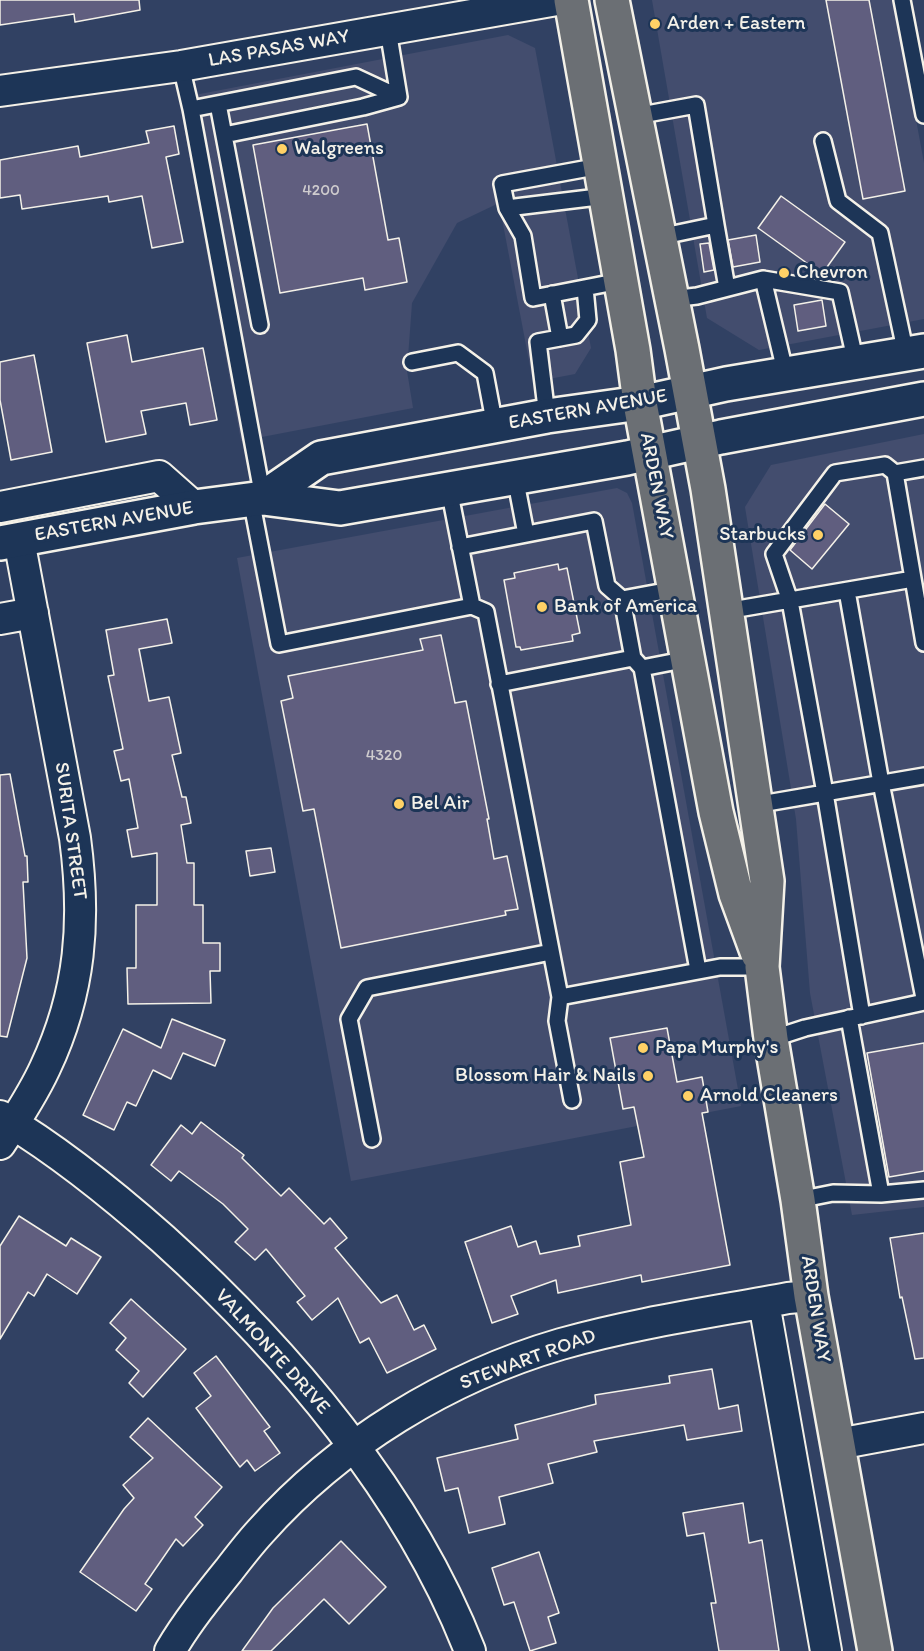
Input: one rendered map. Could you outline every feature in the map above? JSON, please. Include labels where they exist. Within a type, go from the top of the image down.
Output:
[{"type":"main road","name":"ARDEN WAY","points":[[571,0],[640,403],[716,812],[736,894],[762,967]]},
{"type":"main road","name":"ARDEN WAY","points":[[612,0],[708,489],[767,880],[762,967],[771,1039],[798,1200],[811,1296],[875,1651]]},
{"type":"main road","name":"EASTERN AVENUE","points":[[257,498],[321,458],[547,416],[640,403],[726,384],[915,352]]},
{"type":"main road","name":"EASTERN AVENUE","points":[[10,542],[194,507],[257,498],[340,508],[650,453],[924,399]]},
{"type":"street","name":"LAS PASAS WAY","points":[[0,91],[181,66],[558,0]]},
{"type":"street","points":[[0,507],[159,476],[194,507]]},
{"type":"street","name":"SURITA STREET","points":[[4,1128],[44,1070],[59,1034],[71,996],[78,957],[81,918],[80,879],[75,838],[33,613],[10,542]]},
{"type":"street","points":[[0,619],[33,613]]},
{"type":"street","name":"VALMONTE DRIVE","points":[[4,1128],[80,1170],[126,1207],[205,1278],[254,1328],[301,1381],[354,1447],[399,1514],[435,1574],[470,1651]]},
{"type":"street","name":"STEWART ROAD","points":[[170,1651],[206,1598],[261,1532],[293,1499],[354,1447],[392,1420],[494,1367],[538,1352],[604,1333],[811,1296]]},
{"type":"street","points":[[764,1303],[826,1651]]},
{"type":"street","points":[[838,1444],[924,1428]]},
{"type":"lane","points":[[902,0],[924,115]]},
{"type":"lane","points":[[388,30],[399,97]]},
{"type":"lane","points":[[181,66],[191,109],[257,498],[279,644],[472,606],[486,612],[560,997],[557,1021],[572,1100]]},
{"type":"lane","points":[[191,109],[356,77],[399,97]]},
{"type":"lane","points":[[224,135],[363,107],[399,97]]},
{"type":"lane","points":[[218,104],[260,325]]},
{"type":"lane","points":[[636,116],[696,105],[727,288]]},
{"type":"lane","points":[[823,141],[838,201],[880,233],[915,352]]},
{"type":"lane","points":[[507,208],[603,181]]},
{"type":"lane","points":[[603,181],[502,184],[507,208],[523,236],[533,298],[620,281]]},
{"type":"lane","points":[[659,237],[716,225]]},
{"type":"lane","points":[[763,279],[786,375]]},
{"type":"lane","points":[[671,299],[697,296],[763,279],[840,292],[856,363]]},
{"type":"lane","points":[[547,416],[538,342],[576,335],[588,320],[585,288]]},
{"type":"lane","points":[[552,294],[560,338]]},
{"type":"lane","points":[[412,362],[458,353],[485,373],[495,426]]},
{"type":"lane","points":[[881,1194],[825,793],[790,601],[774,554],[835,473],[885,465],[895,473],[924,643]]},
{"type":"lane","points":[[895,473],[924,468]]},
{"type":"lane","points":[[515,477],[526,534]]},
{"type":"lane","points":[[449,489],[472,606]]},
{"type":"lane","points":[[460,547],[594,521],[607,586],[622,599],[637,663],[698,970]]},
{"type":"lane","points":[[726,611],[914,579]]},
{"type":"lane","points":[[622,599],[676,589]]},
{"type":"lane","points":[[771,1039],[805,1028],[924,1000],[881,783],[847,591]]},
{"type":"lane","points":[[499,684],[637,663],[688,659]]},
{"type":"lane","points":[[755,805],[924,776]]},
{"type":"lane","points":[[372,1139],[349,1019],[367,988],[551,952]]},
{"type":"lane","points":[[560,997],[698,970],[720,967],[762,967]]},
{"type":"lane","points":[[798,1200],[833,1194],[881,1194],[924,1190]]},
{"type":"shaded area","points":[[652,0],[894,0],[924,163],[924,319],[759,350],[707,318]]},
{"type":"shaded area","points":[[508,35],[535,48],[591,348],[575,374],[533,382],[499,203],[457,223],[412,303],[407,371],[413,408],[241,441],[179,98]]},
{"type":"shaded area","points":[[924,434],[924,1207],[852,1215],[810,993],[796,819],[745,507],[771,465]]},
{"type":"shaded area","points":[[617,488],[627,493],[632,503],[741,1106],[351,1181],[237,558]]},
{"type":"building","points":[[0,0],[139,0],[140,10],[75,22],[74,14],[0,25]]},
{"type":"building","points":[[826,0],[869,0],[905,191],[863,199]]},
{"type":"building","name":"Walgreens","points":[[367,124],[388,240],[399,238],[407,282],[365,290],[363,278],[280,293],[253,145]]},
{"type":"building","points":[[174,126],[179,154],[166,157],[183,242],[152,248],[142,196],[109,202],[108,196],[22,209],[20,195],[0,198],[0,160],[78,146],[80,157],[149,143],[146,131]]},
{"type":"building","points":[[781,196],[845,242],[822,274],[758,228]]},
{"type":"building","points":[[756,235],[760,262],[733,267],[728,240]]},
{"type":"building","points":[[709,243],[714,270],[704,272],[700,244]]},
{"type":"building","points":[[822,300],[826,326],[798,331],[794,305]]},
{"type":"building","points":[[127,335],[132,362],[203,348],[217,420],[190,425],[186,403],[141,411],[146,434],[106,442],[87,343]]},
{"type":"building","points":[[34,355],[52,452],[11,460],[0,400],[0,362]]},
{"type":"building","name":"Starbucks","points":[[825,504],[849,524],[812,569],[790,550]]},
{"type":"building","name":"Bank of America","points":[[558,564],[559,570],[567,568],[580,633],[572,635],[573,641],[521,650],[520,647],[516,647],[504,580],[515,578],[514,573]]},
{"type":"building","points":[[167,619],[172,643],[139,649],[149,701],[169,697],[181,753],[172,755],[182,797],[186,797],[191,823],[181,825],[187,863],[194,863],[194,905],[203,905],[203,943],[220,943],[220,971],[210,971],[211,1003],[128,1004],[127,968],[136,968],[136,905],[157,905],[157,853],[132,857],[127,830],[138,828],[129,779],[121,781],[114,751],[123,749],[108,676],[114,675],[106,630]]},
{"type":"building","points":[[441,635],[455,703],[466,701],[489,819],[487,819],[494,859],[507,856],[518,909],[505,911],[506,915],[341,948],[314,809],[303,811],[281,701],[293,698],[288,676],[423,650],[420,639]]},
{"type":"building","points":[[10,774],[25,856],[27,856],[28,882],[23,882],[27,958],[7,1037],[0,1036],[0,775]]},
{"type":"building","points":[[271,848],[275,872],[250,876],[246,851]]},
{"type":"building","points":[[172,1019],[225,1040],[215,1066],[183,1053],[171,1079],[153,1070],[136,1106],[127,1102],[114,1130],[83,1115],[123,1029],[161,1048]]},
{"type":"building","points":[[667,1028],[677,1082],[702,1077],[708,1112],[702,1113],[730,1265],[642,1282],[641,1275],[558,1293],[556,1280],[511,1296],[518,1314],[492,1323],[465,1242],[511,1226],[518,1247],[536,1241],[540,1254],[580,1246],[578,1236],[631,1225],[620,1162],[644,1157],[634,1107],[623,1109],[610,1038]]},
{"type":"building","points":[[924,1043],[924,1171],[889,1177],[867,1053]]},
{"type":"building","points":[[201,1122],[244,1155],[242,1158],[281,1196],[289,1188],[324,1224],[330,1218],[347,1238],[335,1248],[381,1303],[397,1295],[414,1330],[424,1325],[436,1349],[387,1373],[369,1338],[360,1343],[338,1298],[312,1320],[297,1302],[305,1296],[266,1249],[255,1260],[235,1242],[248,1229],[223,1204],[179,1171],[171,1181],[151,1165],[181,1125],[192,1134]]},
{"type":"building","points":[[19,1216],[66,1246],[71,1238],[101,1257],[77,1294],[47,1274],[34,1296],[28,1292],[0,1339],[0,1246]]},
{"type":"building","points":[[924,1233],[924,1358],[915,1359],[902,1297],[900,1298],[890,1238]]},
{"type":"building","points":[[131,1299],[186,1349],[143,1397],[129,1383],[139,1371],[116,1350],[126,1338],[110,1323]]},
{"type":"building","points":[[216,1356],[270,1427],[264,1431],[280,1453],[255,1471],[247,1460],[240,1467],[196,1408],[211,1396],[194,1373]]},
{"type":"building","points":[[712,1369],[719,1409],[738,1405],[742,1431],[687,1440],[684,1425],[594,1441],[597,1452],[548,1464],[553,1483],[499,1497],[505,1524],[469,1533],[458,1488],[445,1491],[437,1458],[518,1439],[515,1425],[596,1404],[595,1395],[670,1383],[669,1376]]},
{"type":"building","points":[[148,1418],[222,1487],[195,1517],[203,1525],[183,1546],[176,1539],[145,1584],[152,1589],[136,1611],[80,1572],[134,1498],[123,1485],[153,1458],[130,1437]]},
{"type":"building","points":[[743,1503],[749,1543],[762,1540],[779,1651],[719,1651],[711,1603],[716,1603],[704,1533],[687,1536],[683,1513]]},
{"type":"building","points":[[341,1541],[386,1587],[349,1624],[324,1599],[271,1651],[242,1651],[273,1608]]},
{"type":"building","points":[[539,1552],[559,1613],[548,1617],[556,1643],[530,1651],[514,1602],[504,1605],[492,1568]]},
{"type":"place","name":"Arden + Eastern","points":[[655,24]]},
{"type":"place","name":"Walgreens","points":[[282,149]]},
{"type":"place","name":"Chevron","points":[[784,273]]},
{"type":"place","name":"Starbucks","points":[[818,535]]},
{"type":"place","name":"Bank of America","points":[[542,607]]},
{"type":"place","name":"Bel Air","points":[[399,804]]},
{"type":"place","name":"Papa Murphy's","points":[[643,1048]]},
{"type":"place","name":"Blossom Hair & Nails","points":[[648,1076]]},
{"type":"place","name":"Arnold Cleaners","points":[[688,1096]]}]
